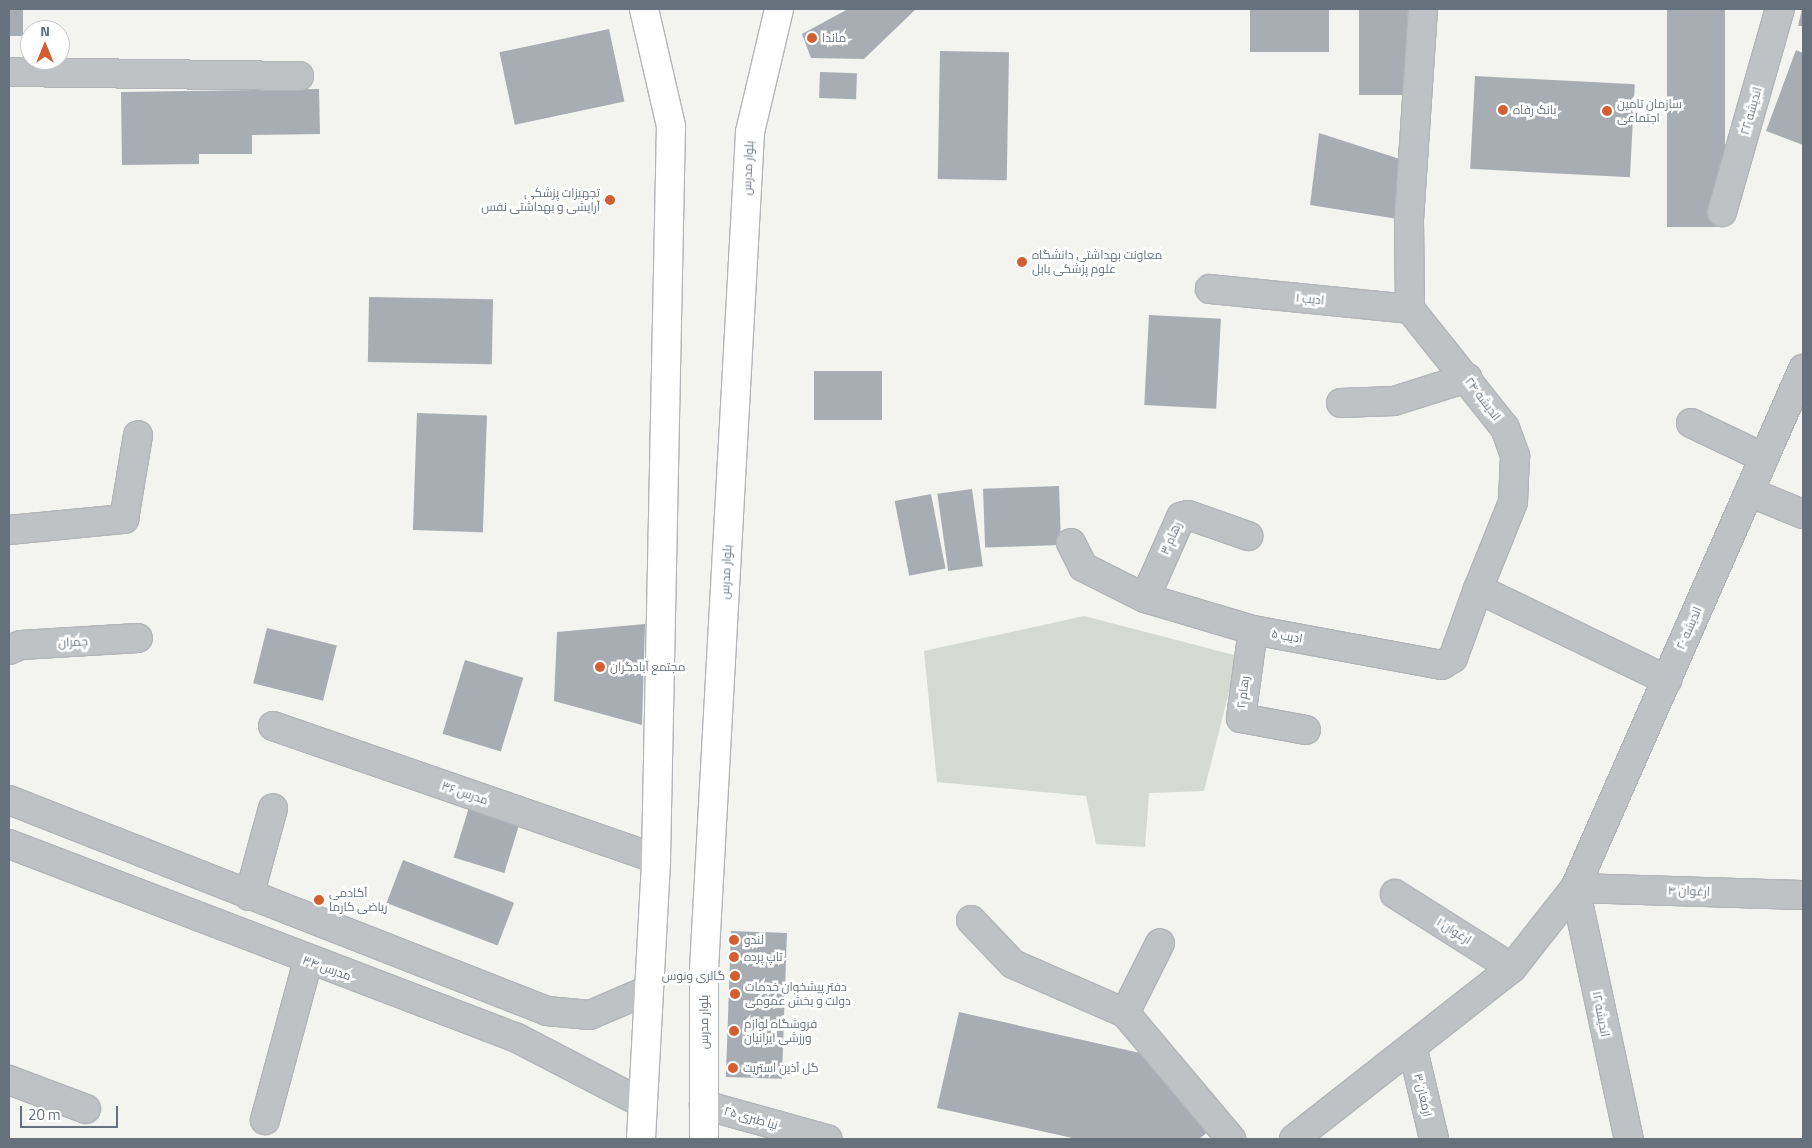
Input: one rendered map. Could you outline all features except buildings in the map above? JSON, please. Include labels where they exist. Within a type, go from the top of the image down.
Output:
[{"type":"main road","points":[[641,1139],[640,1102],[656,859],[671,126],[644,9]]},
{"type":"main road","name":"بلوار مدرس","points":[[704,1139],[704,969],[750,132],[779,9]]},
{"type":"street","points":[[1410,309],[1409,222],[1423,9]]},
{"type":"street","name":"اندیشه ۲۲","points":[[1722,212],[1780,9]]},
{"type":"street","points":[[9,72],[299,76]]},
{"type":"street","name":"ادیب ۱","points":[[1210,289],[1410,309]]},
{"type":"street","name":"اندیشه ۲۴","points":[[1410,309],[1505,428],[1516,472],[1513,502],[1478,589]]},
{"type":"street","name":"اندیشه ۲۰","points":[[1294,1139],[1413,1050],[1512,968],[1575,888],[1803,369]]},
{"type":"street","points":[[1341,402],[1394,401],[1467,378]]},
{"type":"street","points":[[1691,423],[1764,458]]},
{"type":"street","points":[[9,530],[124,519],[138,435]]},
{"type":"street","points":[[1749,492],[1803,514]]},
{"type":"street","name":"رهام ۳","points":[[1145,598],[1180,517],[1188,515],[1248,536]]},
{"type":"street","name":"ادیب ۵","points":[[1070,543],[1083,567],[1145,598],[1253,630],[1442,665],[1453,658],[1478,589]]},
{"type":"street","points":[[1478,589],[1666,680]]},
{"type":"street","name":"رهام ۲","points":[[1253,630],[1242,718],[1306,730]]},
{"type":"street","name":"چمران","points":[[9,650],[21,645],[138,638]]},
{"type":"street","name":"مدرس ۳۶","points":[[273,726],[656,859]]},
{"type":"street","points":[[9,800],[547,1012],[590,1015],[646,991]]},
{"type":"street","points":[[249,896],[273,808]]},
{"type":"street","name":"مدرس ۳۴","points":[[9,844],[308,962],[517,1038],[640,1102]]},
{"type":"street","name":"ارغوان ۴","points":[[1575,888],[1803,895]]},
{"type":"street","name":"اندیشه ۱۲","points":[[1575,888],[1629,1139]]},
{"type":"street","name":"ارغوان ۱","points":[[1395,894],[1512,968]]},
{"type":"street","points":[[971,920],[1013,964],[1125,1013],[1231,1139]]},
{"type":"street","points":[[1125,1013],[1160,943]]},
{"type":"street","points":[[265,1120],[308,962]]},
{"type":"street","name":"ارمغان ۳","points":[[1413,1050],[1434,1139]]},
{"type":"street","points":[[9,1080],[86,1109]]},
{"type":"street","name":"نیا طبری ۲۵","points":[[704,1105],[827,1139]]},
{"type":"shaded area","points":[[1084,616],[1238,656],[1204,791],[1149,793],[1145,847],[1096,844],[1086,796],[937,782],[924,651]]},
{"type":"place","name":"ماندا","points":[[812,38]]},
{"type":"place","name":"بانک رفاه","points":[[1503,110]]},
{"type":"place","name":"سازمان تامین اجتماعی","points":[[1607,111]]},
{"type":"place","name":"تجهیزات پزشکی آرایشی و بهداشتی نفس","points":[[610,200]]},
{"type":"place","name":"معاونت بهداشتی دانشگاه علوم پزشکی بابل","points":[[1022,262]]},
{"type":"place","name":"مجتمع آبادگران","points":[[600,667]]},
{"type":"place","name":"آکادمی ریاضی کارما","points":[[319,900]]},
{"type":"place","name":"لندو","points":[[734,940]]},
{"type":"place","name":"تاپ پرده","points":[[734,957]]},
{"type":"place","name":"گالری ونوس","points":[[735,976]]},
{"type":"place","name":"دفتر پیشخوان خدمات دولت و بخش عمومی","points":[[735,994]]},
{"type":"place","name":"فروشگاه لوازم ورزشی ایرانیان","points":[[734,1031]]},
{"type":"place","name":"گل آذین استریت","points":[[733,1068]]}]
